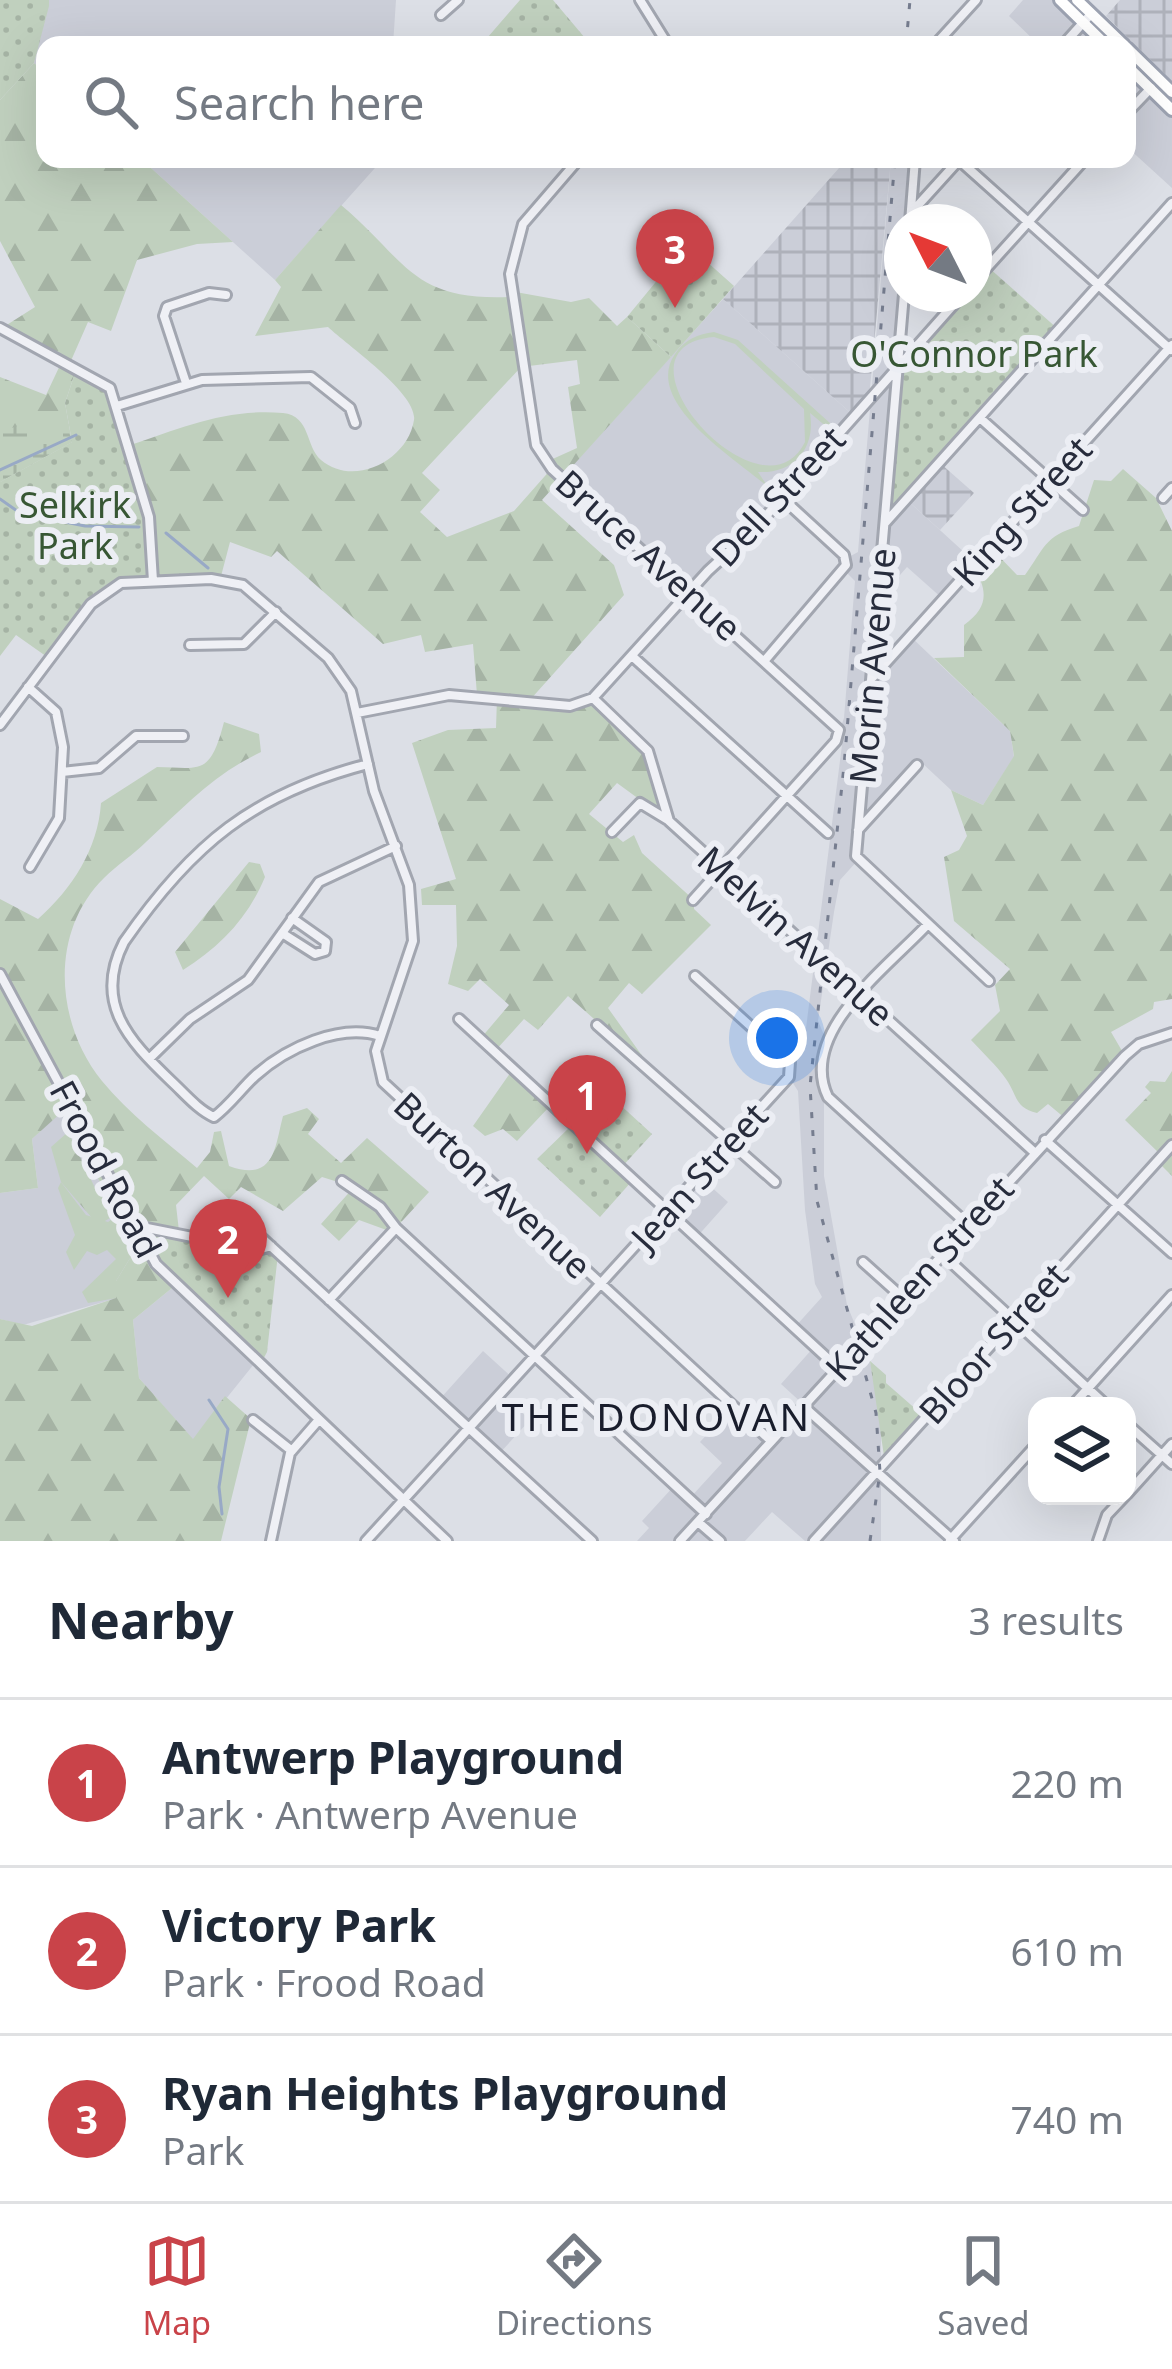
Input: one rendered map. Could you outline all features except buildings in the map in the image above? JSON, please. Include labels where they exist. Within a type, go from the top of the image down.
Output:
[{"type":"main road","points":[[1060,0],[1111,36]]},
{"type":"main road","points":[[1077,0],[1100,36]]},
{"type":"main road","points":[[1136,60],[1172,110]]},
{"type":"main road","points":[[1136,72],[1172,92]]},
{"type":"street","points":[[441,15],[458,0]]},
{"type":"street","points":[[640,0],[662,36]]},
{"type":"street","points":[[943,36],[976,0]]},
{"type":"street","points":[[1071,36],[1087,18]]},
{"type":"street","points":[[1136,103],[1154,84]]},
{"type":"street","name":"Bruce Avenue","points":[[571,168],[524,224],[510,274],[530,429],[552,469],[838,726],[836,741],[787,796]]},
{"type":"street","points":[[911,204],[914,168]]},
{"type":"street","points":[[921,204],[952,168]]},
{"type":"street","points":[[968,168],[1171,348]]},
{"type":"street","points":[[992,262],[1077,168]]},
{"type":"street","points":[[885,523],[1172,203]]},
{"type":"street","points":[[186,383],[164,316],[166,307],[209,293],[226,295]]},
{"type":"street","name":"Morin Avenue","points":[[902,312],[858,860],[989,981]]},
{"type":"street","name":"Dell Street","points":[[593,698],[782,498],[947,312]]},
{"type":"street","points":[[0,328],[102,380],[118,406],[149,518],[153,581]]},
{"type":"street","name":"King Street","points":[[872,678],[1171,348]]},
{"type":"street","points":[[118,406],[186,383],[311,377],[350,408],[356,423]]},
{"type":"street","points":[[980,418],[1083,510]]},
{"type":"street","points":[[1163,498],[1172,488]]},
{"type":"street","points":[[766,659],[844,570],[846,559],[782,498]]},
{"type":"street","points":[[0,725],[102,592],[121,583],[233,581],[276,612],[341,671],[409,886],[413,941],[380,1036],[351,1029],[332,1034],[261,1071],[214,1117],[148,1059],[119,1024],[112,996],[114,964],[130,934],[246,812],[284,790],[368,764]]},
{"type":"street","points":[[190,645],[244,644],[276,612]]},
{"type":"street","points":[[632,656],[828,833]]},
{"type":"street","points":[[28,687],[59,718],[62,772],[59,818],[30,867]]},
{"type":"street","points":[[357,713],[448,695],[570,706],[593,698]]},
{"type":"street","name":"Melvin Avenue","points":[[593,698],[648,751],[669,820],[1034,1153]]},
{"type":"street","points":[[62,772],[99,768],[136,736],[184,736]]},
{"type":"street","points":[[858,830],[917,765]]},
{"type":"street","points":[[693,900],[787,796]]},
{"type":"street","points":[[612,832],[640,803],[669,820]]},
{"type":"street","points":[[148,1059],[190,1018],[248,980],[327,876],[396,846]]},
{"type":"street","points":[[282,933],[314,954],[325,951],[326,942],[292,918]]},
{"type":"street","points":[[928,924],[828,1031],[822,1077],[828,1097],[968,1224]]},
{"type":"street","name":"Frood Road","points":[[0,974],[138,1232],[173,1286],[447,1541]]},
{"type":"street","name":"Jean Street","points":[[367,1541],[792,1067],[695,976]]},
{"type":"street","points":[[460,1019],[838,1368]]},
{"type":"street","points":[[598,1025],[775,1182]]},
{"type":"street","name":"Kathleen Street","points":[[680,1541],[1134,1047],[1172,1033]]},
{"type":"street","name":"Burton Avenue","points":[[380,1036],[376,1062],[390,1091],[770,1441]]},
{"type":"street","points":[[1045,1140],[1172,1253]]},
{"type":"street","name":"Bloor Street","points":[[814,1541],[1172,1145]]},
{"type":"street","points":[[342,1181],[380,1207],[395,1228],[702,1518],[719,1541]]},
{"type":"street","points":[[227,1206],[592,1541]]},
{"type":"street","points":[[138,1232],[147,1228],[258,1250],[273,1246]]},
{"type":"street","points":[[329,1300],[395,1228]]},
{"type":"street","points":[[940,1253],[1098,1397]]},
{"type":"street","points":[[863,1262],[902,1297]]},
{"type":"street","points":[[1080,1397],[1172,1295]]},
{"type":"street","points":[[803,1406],[951,1540],[1028,1454]]},
{"type":"street","points":[[254,1420],[292,1451]]},
{"type":"street","points":[[271,1541],[292,1451],[317,1422]]},
{"type":"street","points":[[1136,1432],[1172,1464]]},
{"type":"street","points":[[1136,1484],[1172,1444]]},
{"type":"street","points":[[1098,1541],[1117,1505]]},
{"type":"shaded area","points":[[49,0],[396,0],[394,36],[40,36]]},
{"type":"shaded area","points":[[1023,0],[1059,0],[1093,36],[1030,36],[1009,16]]},
{"type":"shaded area","points":[[1120,0],[1172,0],[1172,81],[1136,46],[1136,36],[1126,36],[1106,16]]},
{"type":"shaded area","points":[[1136,79],[1172,114],[1172,188],[1136,155]]},
{"type":"shaded area","points":[[151,168],[375,168],[275,280]]},
{"type":"shaded area","points":[[839,168],[890,168],[869,399],[854,416],[723,299]]},
{"type":"shaded area","points":[[890,168],[915,168],[912,204],[887,204]]},
{"type":"shaded area","points":[[884,242],[884,312],[897,312],[886,521],[907,500],[976,563],[943,599],[907,567],[879,599],[872,676],[910,636],[1010,731],[1014,757],[983,805],[951,790],[921,762],[858,830],[858,860],[840,880],[834,912],[818,1021],[824,1035],[824,1176],[847,1305],[870,1361],[881,1416],[881,1541],[805,1541],[772,1512],[745,1541],[637,1541],[649,1528],[642,1521],[674,1486],[689,1499],[722,1463],[700,1442],[733,1406],[771,1441],[804,1405],[781,1384],[814,1347],[794,1328],[822,1297],[815,1284],[805,1210],[798,1091],[789,1077],[804,1044],[842,745],[836,741],[844,718],[855,581],[844,570],[847,558],[858,552]]},
{"type":"shaded area","points":[[723,299],[854,416],[757,526],[690,592],[562,477]]},
{"type":"shaded area","points":[[940,463],[974,493],[940,530],[907,500]]},
{"type":"shaded area","points":[[63,1110],[135,1250],[116,1281],[117,1298],[23,1325],[0,1319],[0,1193],[38,1188],[32,1139]]},
{"type":"shaded area","points":[[699,1176],[728,1202],[695,1239],[666,1212]]},
{"type":"shaded area","points":[[172,1288],[254,1364],[193,1440],[139,1378],[133,1320]]},
{"type":"shaded area","points":[[483,1351],[514,1379],[502,1394],[530,1420],[498,1455],[439,1400]]},
{"type":"green space","points":[[0,0],[49,0],[41,36],[36,36],[34,63],[0,100]]},
{"type":"green space","points":[[520,0],[553,0],[583,36],[489,36]]},
{"type":"green space","points":[[34,63],[36,168],[151,168],[233,242],[197,244],[137,260],[111,331],[88,322],[70,363],[77,367],[65,403],[72,442],[0,482],[0,377],[46,395],[62,361],[2,328],[35,307],[0,241],[0,100]]},
{"type":"green space","points":[[341,205],[429,284],[476,296],[509,297],[510,291],[571,302],[589,298],[617,326],[627,317],[671,357],[542,500],[614,565],[624,595],[529,701],[570,707],[593,698],[644,745],[669,821],[617,783],[589,814],[623,842],[634,835],[642,853],[694,900],[694,909],[711,925],[642,994],[629,983],[608,1008],[653,1071],[568,996],[538,1030],[524,1019],[495,1051],[481,1038],[509,1005],[480,979],[468,991],[448,984],[457,946],[456,905],[422,905],[421,889],[456,879],[412,743],[448,730],[496,728],[497,698],[477,695],[473,644],[425,652],[421,635],[383,644],[277,551],[271,557],[230,542],[220,580],[154,582],[130,445],[223,416],[283,413],[303,425],[321,460],[349,471],[378,466],[410,434],[414,420],[405,397],[328,327],[255,336],[281,287],[275,280]],"holes":[[[577,360],[580,384],[568,387],[577,448],[546,462],[552,468],[514,511],[447,537],[420,512],[440,490],[422,473],[521,367]]]},
{"type":"green space","points":[[687,244],[734,286],[671,357],[627,317]]},
{"type":"green space","name":"O'Connor Park","points":[[992,271],[1059,330],[886,523],[899,365],[948,312],[992,312]]},
{"type":"green space","points":[[714,332],[738,340],[831,424],[828,428],[810,413],[809,437],[800,456],[782,469],[758,472],[768,487],[697,428],[671,391],[668,372],[675,354],[688,341]],"holes":[[[714,337],[735,344],[804,409],[805,442],[784,463],[756,464],[727,450],[700,426],[681,398],[674,370],[683,348]]]},
{"type":"green space","name":"Selkirk Park","points":[[77,367],[110,387],[150,517],[154,582],[102,592],[50,659],[16,635],[0,656],[0,482],[72,442],[65,403]]},
{"type":"green space","points":[[66,422],[72,442],[0,482],[0,432],[26,423]]},
{"type":"green space","points":[[1123,469],[1156,498],[1172,531],[1172,999],[1154,1002],[1153,1009],[1111,1032],[1125,1056],[1066,1119],[1048,1104],[1037,1113],[1024,1108],[971,1040],[1000,1011],[995,985],[1010,969],[954,921],[944,857],[959,850],[967,836],[951,790],[983,805],[1014,756],[1010,731],[934,658],[964,657],[964,625],[984,598],[973,565],[990,547],[1017,575],[1025,575],[1052,539],[1079,526],[1094,480],[1111,481]]},
{"type":"green space","points":[[224,722],[259,734],[261,752],[214,781],[109,873],[86,900],[74,924],[67,951],[67,1006],[86,1058],[112,1093],[197,1168],[210,1152],[214,1132],[221,1131],[229,1166],[256,1170],[264,1166],[275,1149],[283,1116],[307,1108],[319,1119],[308,1134],[341,1163],[367,1138],[429,1192],[392,1232],[359,1220],[339,1241],[321,1224],[354,1187],[322,1177],[283,1211],[241,1187],[229,1199],[204,1176],[176,1205],[180,1240],[159,1234],[147,1255],[172,1288],[133,1320],[139,1378],[193,1439],[225,1396],[251,1419],[221,1541],[0,1541],[0,1319],[32,1326],[116,1298],[116,1281],[135,1250],[117,1214],[98,1225],[61,1182],[51,1147],[68,1132],[96,1190],[115,1211],[63,1111],[32,1139],[38,1188],[0,1193],[0,899],[38,919],[81,867],[95,836],[101,803],[157,767],[202,765],[214,752]]},
{"type":"green space","points":[[249,862],[260,864],[265,877],[250,906],[221,941],[183,970],[175,952]]},
{"type":"green space","points":[[513,1069],[550,1106],[517,1141],[503,1129],[485,1136],[473,1126]]},
{"type":"green space","points":[[1172,1071],[1172,1176],[1158,1162],[1162,1156],[1125,1120],[1151,1093],[1145,1087],[1150,1081],[1165,1082]]},
{"type":"green space","points":[[606,1092],[652,1134],[620,1169],[632,1181],[600,1217],[537,1159]]},
{"type":"green space","points":[[61,1182],[86,1215],[108,1222],[118,1215],[135,1250],[116,1281],[117,1298],[88,1303],[82,1292],[116,1259],[107,1250],[97,1255],[87,1251],[74,1270],[66,1252],[75,1235],[58,1188]]},
{"type":"green space","points":[[153,1232],[278,1254],[267,1352],[258,1369],[172,1288],[135,1233]]},
{"type":"green space","points":[[870,1361],[886,1375],[886,1383],[926,1418],[885,1463]]},
{"type":"waterway","points":[[0,470],[76,435]]},
{"type":"waterway","points":[[0,499],[20,513],[85,526],[139,527]]},
{"type":"waterway","points":[[166,533],[208,568]]},
{"type":"waterway","points":[[209,1400],[228,1429],[219,1487],[222,1514]]},
{"type":"railway","points":[[907,36],[910,0]]},
{"type":"railway","points":[[870,1541],[880,1472],[876,1413],[817,1201],[810,1086],[844,766],[894,168]]},
{"type":"place","name":"Ryan Heights Playground","points":[[675,308]]},
{"type":"place","name":"Antwerp Playground","points":[[587,1154]]},
{"type":"place","name":"Victory Park","points":[[228,1298]]},
{"type":"district","name":"THE DONOVAN","points":[[657,1415]]}]
